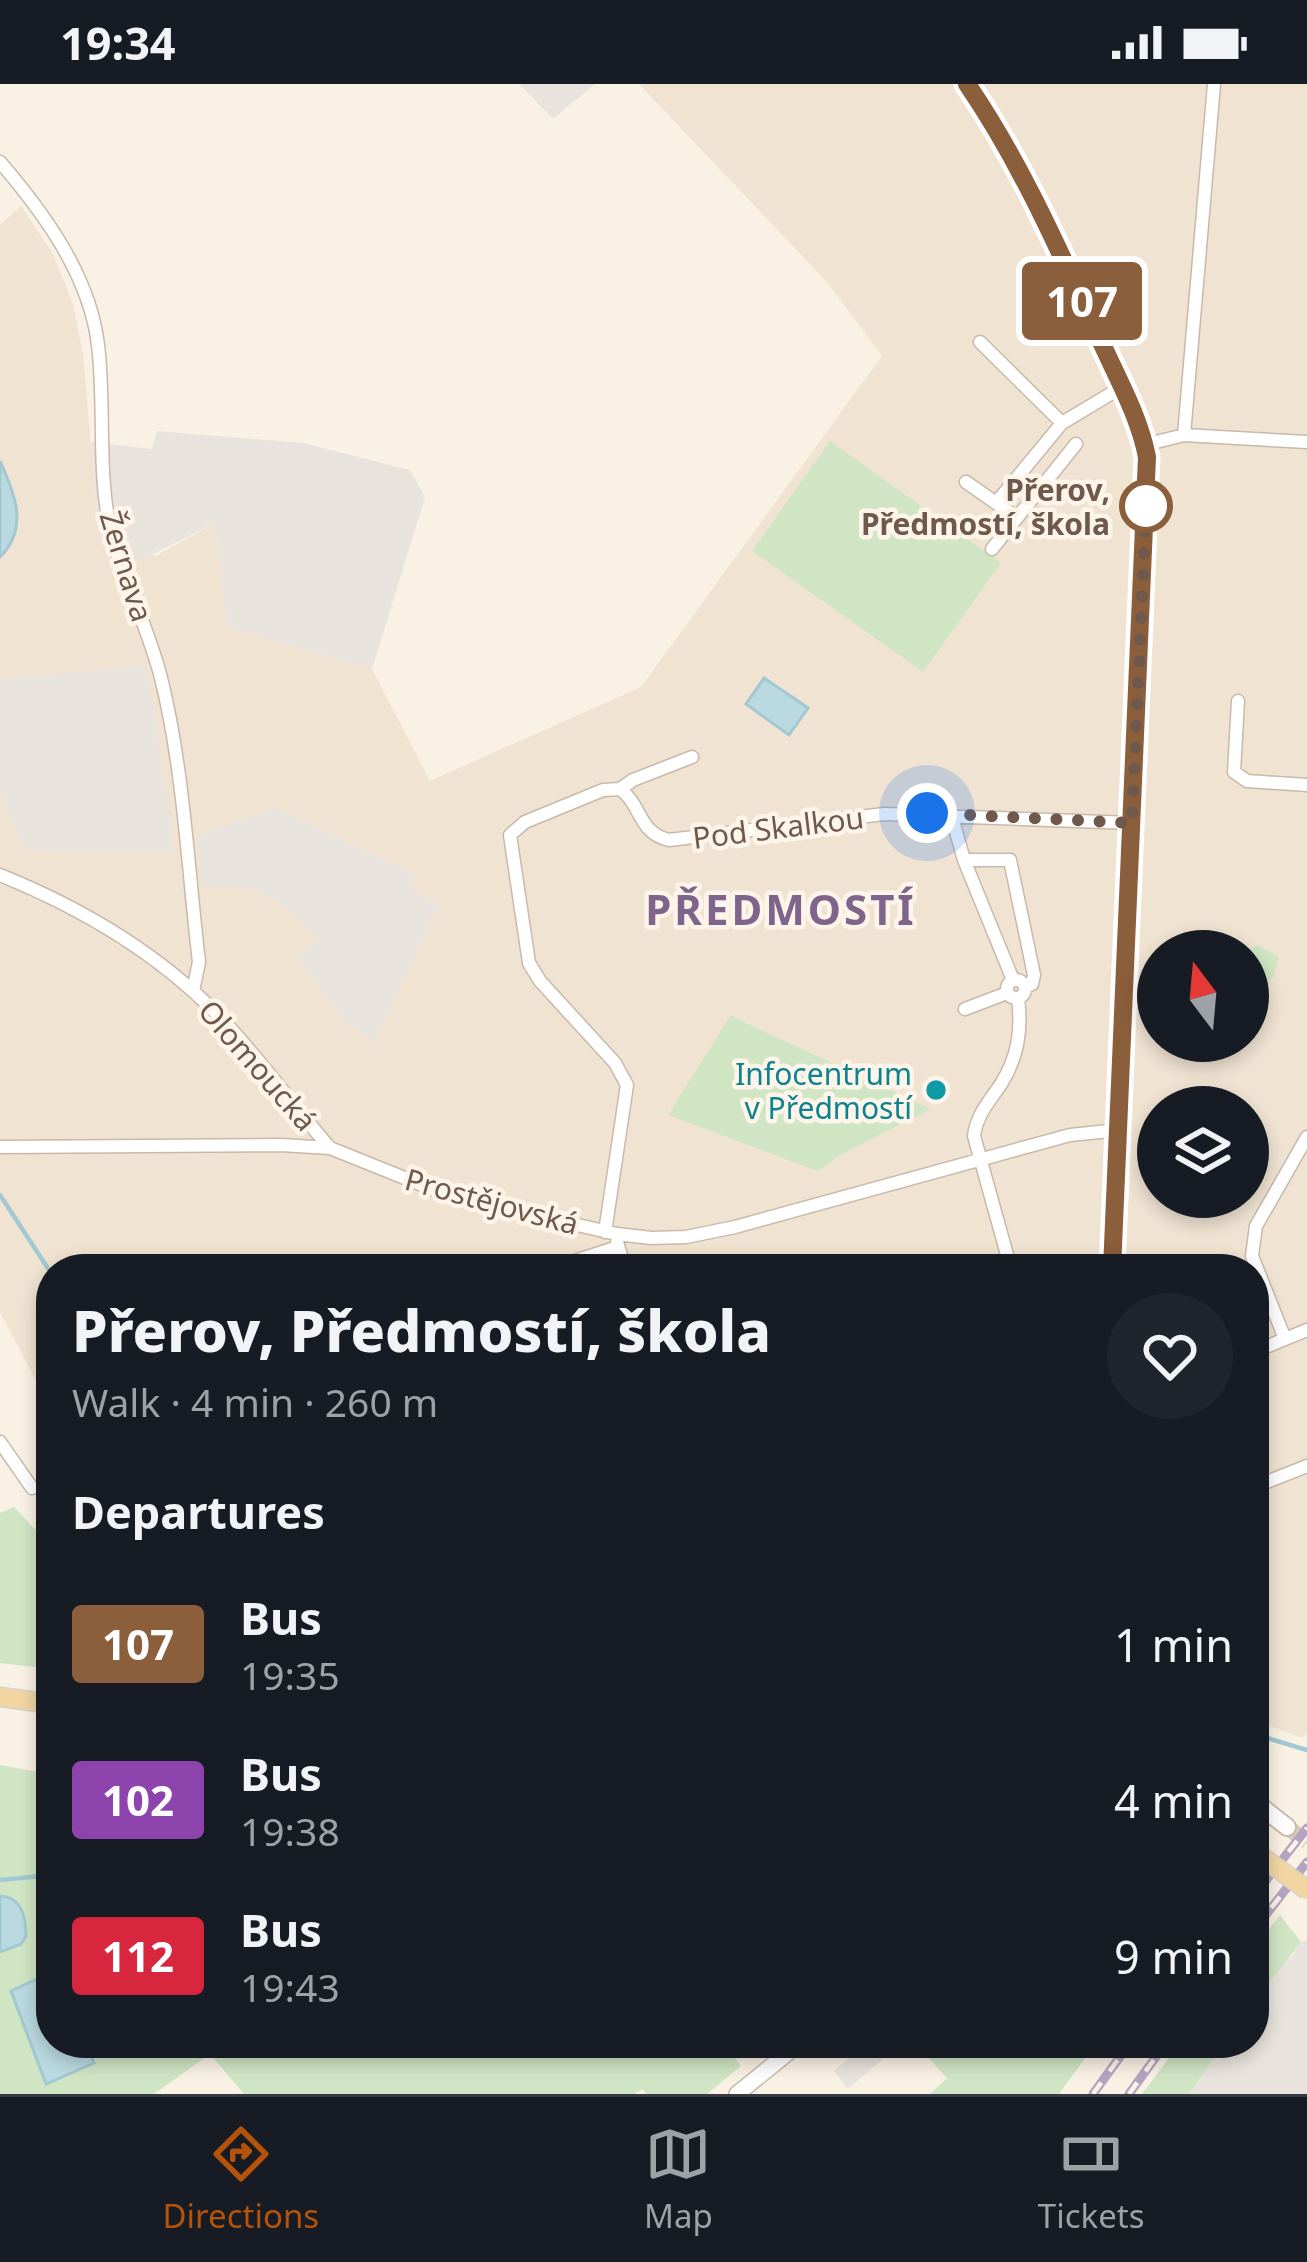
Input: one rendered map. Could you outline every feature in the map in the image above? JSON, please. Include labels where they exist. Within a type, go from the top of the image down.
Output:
[{"type":"main road","points":[[967,84],[1017,164],[1121,387],[1144,445],[1148,469],[1113,1254]]},
{"type":"main road","points":[[0,1697],[36,1702]]},
{"type":"main road","points":[[1269,1813],[1287,1827]]},
{"type":"main road","points":[[1269,1862],[1307,1890]]},
{"type":"street","points":[[1184,435],[1214,84]]},
{"type":"street","name":"Žernava","points":[[0,163],[44,218],[74,268],[92,312],[100,361],[103,481],[109,518],[153,647],[170,717],[199,962],[194,991]]},
{"type":"street","points":[[980,342],[1062,423]]},
{"type":"street","points":[[997,503],[1062,423],[1121,387]]},
{"type":"street","points":[[1144,445],[1184,435],[1307,442]]},
{"type":"street","points":[[992,549],[1076,444]]},
{"type":"street","points":[[966,482],[1016,517]]},
{"type":"street","points":[[1238,700],[1234,772],[1247,782],[1307,785]]},
{"type":"street","points":[[619,1254],[613,1238],[627,1085],[615,1063],[529,963],[509,842],[512,831],[526,822],[692,757]]},
{"type":"street","name":"Pod Skalkou","points":[[620,789],[628,794],[649,831],[669,840],[854,816],[951,814],[1132,823]]},
{"type":"street","points":[[951,814],[964,860],[1016,990],[1019,1037],[1014,1056],[975,1126],[1007,1254]]},
{"type":"street","points":[[964,860],[1010,860],[1034,975],[1032,983],[965,1009]]},
{"type":"street","name":"Olomoucká","points":[[0,875],[104,926],[194,991],[330,1148]]},
{"type":"street","name":"Prostějovská","points":[[0,1147],[281,1144],[330,1148],[436,1192],[613,1238],[651,1238],[702,1234],[1070,1136],[1119,1130]]},
{"type":"street","points":[[1252,1254],[1256,1226],[1307,1137]]},
{"type":"street","points":[[580,1254],[613,1238]]},
{"type":"street","points":[[1269,1299],[1285,1339]]},
{"type":"street","points":[[1269,1346],[1307,1330]]},
{"type":"street","points":[[0,1442],[32,1488]]},
{"type":"street","points":[[1269,1481],[1307,1466]]},
{"type":"street","points":[[737,2094],[781,2058]]},
{"type":"shaded area","points":[[519,84],[595,84],[553,119]]},
{"type":"shaded area","points":[[639,84],[1307,84],[1307,1732],[1302,1738],[1269,1726],[1269,1254],[36,1254],[36,1380],[0,1312],[0,225],[21,206],[53,254],[73,304],[83,354],[99,535],[156,556],[215,523],[229,628],[372,669],[430,781],[641,687],[882,356],[826,281]]},
{"type":"shaded area","points":[[157,431],[303,443],[410,470],[425,497],[372,669],[228,628],[215,523],[115,573],[99,535],[91,442],[152,449]]},
{"type":"shaded area","points":[[147,666],[175,852],[24,850],[0,789],[0,679]]},
{"type":"shaded area","points":[[277,808],[416,875],[411,888],[439,904],[374,1042],[346,1022],[297,957],[318,939],[288,908],[240,887],[202,888],[197,836]]},
{"type":"shaded area","points":[[1307,1941],[1307,2094],[1189,2094],[1214,2058],[1269,2058],[1269,1981],[1301,1942]]},
{"type":"shaded area","points":[[849,2058],[884,2058],[848,2089],[834,2071]]},
{"type":"green space","points":[[830,441],[1001,563],[923,672],[752,551]]},
{"type":"green space","points":[[1269,951],[1279,957],[1269,981]]},
{"type":"green space","points":[[731,1015],[931,1109],[818,1171],[668,1115]]},
{"type":"green space","points":[[14,1507],[36,1530],[36,1667],[0,1663],[0,1513]]},
{"type":"green space","points":[[0,1765],[36,1772],[36,2058],[204,2058],[154,2094],[0,2094],[0,1952],[20,1942],[26,1930],[11,1897],[0,1896]]},
{"type":"green space","points":[[1280,1915],[1301,1942],[1269,1983],[1269,1929]]},
{"type":"green space","points":[[213,2058],[735,2058],[741,2066],[707,2094],[647,2094],[642,2089],[634,2094],[244,2094]]},
{"type":"green space","points":[[929,2058],[1085,2058],[1059,2094],[930,2094],[947,2078]]},
{"type":"green space","points":[[1169,2058],[1214,2058],[1189,2094],[1142,2094]]},
{"type":"water","points":[[0,461],[14,498],[17,523],[0,557]]},
{"type":"water","points":[[764,678],[808,708],[789,735],[746,704]]},
{"type":"water","points":[[0,1896],[18,1904],[26,1936],[21,1944],[0,1952]]},
{"type":"water","points":[[36,1979],[36,2057],[11,1991]]},
{"type":"water","points":[[36,2058],[92,2058],[94,2063],[46,2084]]},
{"type":"waterway","points":[[0,1195],[39,1254]]},
{"type":"waterway","points":[[1269,1739],[1307,1750]]},
{"type":"waterway","points":[[0,1880],[36,1876]]},
{"type":"tunnel","points":[[1287,1827],[1307,1842]]},
{"type":"railway","points":[[1269,1877],[1307,1828]]},
{"type":"railway","points":[[1269,1911],[1307,1862]]},
{"type":"railway","points":[[1093,2094],[1119,2058]]},
{"type":"railway","points":[[1129,2094],[1155,2058]]},
{"type":"bus line","name":"107","points":[[967,84],[996,126],[1049,229],[1141,432],[1147,457],[1113,1254]]},
{"type":"place","name":"Přerov, Předmostí, škola","points":[[1146,506]]},
{"type":"place","name":"Infocentrum v Předmostí","points":[[936,1090]]},
{"type":"district","name":"PŘEDMOSTÍ","points":[[781,908]]},
{"type":"route","points":[[927,813],[1132,823],[1146,506]]}]
